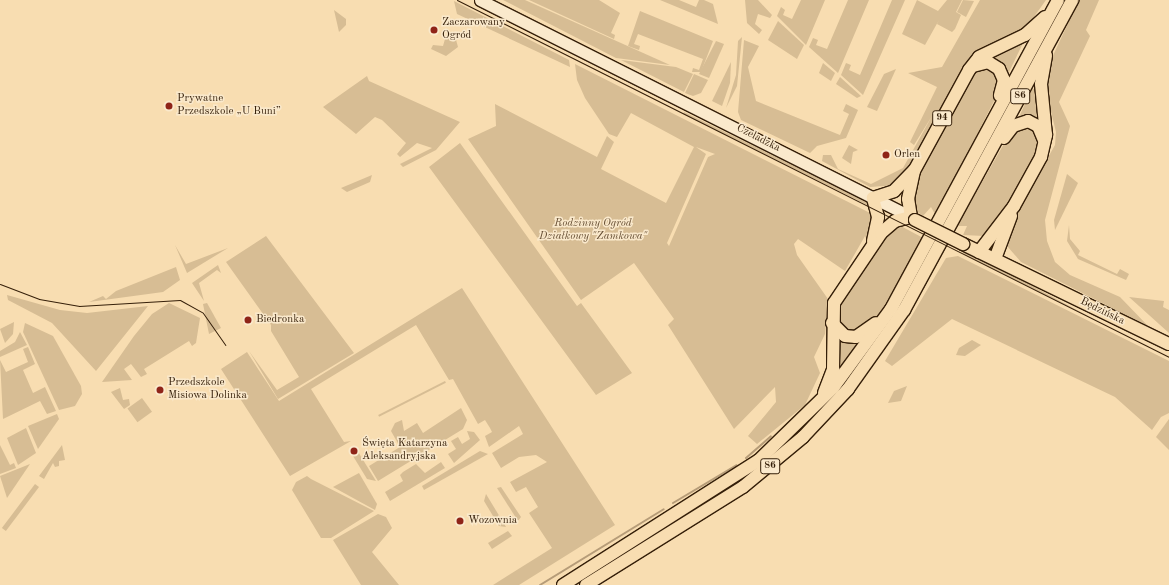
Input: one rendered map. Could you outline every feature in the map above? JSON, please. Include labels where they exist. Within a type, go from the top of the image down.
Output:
[{"type":"main road","name":"Czeladzka","points":[[480,0],[1035,279]]},
{"type":"main road","name":"86","points":[[563,585],[723,486],[775,446],[822,401],[853,364],[889,312],[1058,0]]},
{"type":"main road","name":"86","points":[[586,585],[743,486],[826,415],[862,372],[900,318],[1072,0]]},
{"type":"main road","name":"94","points":[[873,198],[894,191],[914,171],[972,66],[979,57],[1025,35],[1050,15]]},
{"type":"main road","points":[[995,259],[1014,206],[1045,143],[1041,84],[1050,40]]},
{"type":"main road","points":[[972,66],[988,62],[1002,74],[998,109]]},
{"type":"main road","points":[[990,152],[1013,126],[1023,122],[1038,126],[1045,143]]},
{"type":"main road","name":"94","points":[[913,218],[908,199],[914,171]]},
{"type":"main road","points":[[873,198],[878,217],[873,243]]},
{"type":"main road","points":[[979,252],[1014,206]]},
{"type":"main road","points":[[822,401],[833,369],[832,323],[834,303],[873,243],[890,224],[913,218]]},
{"type":"main road","name":"Będzińska","points":[[1035,279],[1169,344]]},
{"type":"main road","points":[[832,323],[845,336],[856,337],[889,312]]},
{"type":"green space","points":[[490,0],[685,96],[686,99]]},
{"type":"green space","points":[[503,0],[525,0],[670,65],[616,58]]},
{"type":"green space","points":[[529,0],[599,0],[620,13],[611,33],[615,35],[614,39]]},
{"type":"green space","points":[[660,0],[679,0],[696,7],[699,0],[704,0],[713,4],[718,24]]},
{"type":"green space","points":[[745,0],[758,0],[772,15],[770,18],[758,14],[755,24],[762,30],[759,34],[747,23]]},
{"type":"green space","points":[[801,0],[825,0],[806,45],[777,16],[781,7],[785,10],[783,15],[792,19]]},
{"type":"green space","points":[[848,0],[869,0],[838,73],[809,47],[813,38],[818,40],[816,45],[827,49]]},
{"type":"green space","points":[[892,0],[905,0],[863,95],[841,75],[846,63],[851,65],[849,70],[860,75]]},
{"type":"green space","points":[[917,0],[938,11],[947,0],[962,0],[956,12],[961,15],[955,29],[952,32],[937,24],[939,20],[925,45],[902,34]]},
{"type":"green space","points":[[963,0],[974,1],[966,17],[957,12]]},
{"type":"green space","points":[[980,0],[1046,0],[1026,28],[984,51],[897,185],[870,187],[822,161],[823,155],[831,155],[838,169],[871,184],[903,168],[932,116],[914,145],[910,142],[937,87],[908,73],[942,67]]},
{"type":"green space","points":[[1079,0],[1099,0],[1086,30],[1090,36],[1059,102],[1070,126],[1045,220],[1047,241],[1055,262],[1070,275],[1120,297],[1148,326],[1021,262],[1007,246],[1016,214],[1055,145],[1056,132],[1045,88],[1049,64]]},
{"type":"green space","points":[[454,1],[569,60],[570,67],[457,14]]},
{"type":"green space","points":[[334,10],[346,19],[346,25],[339,32]]},
{"type":"green space","points":[[640,11],[713,41],[701,72],[692,72],[693,68],[699,70],[703,59],[638,34],[634,44],[640,46],[639,50],[628,46]]},
{"type":"green space","points":[[778,21],[804,45],[797,59],[768,40]]},
{"type":"green space","points":[[455,36],[458,47],[446,56],[431,49],[433,45],[443,46],[445,39]]},
{"type":"green space","points":[[742,37],[737,86],[726,108],[736,75],[738,41]]},
{"type":"green space","points":[[744,40],[759,46],[748,67],[756,101],[840,135],[849,114],[843,111],[846,104],[858,110],[846,138],[817,146],[810,153],[741,120],[738,112]]},
{"type":"green space","points":[[716,41],[724,44],[709,78],[699,74]]},
{"type":"green space","points":[[1024,41],[1009,72],[989,54]]},
{"type":"green space","points":[[621,60],[676,67],[693,74],[684,92]]},
{"type":"green space","points":[[731,62],[730,83],[722,106],[712,101]]},
{"type":"green space","points":[[823,63],[835,73],[831,81],[819,73]]},
{"type":"green space","name":"Rodzinny Ogród Działkowy \"Zamkowa\"","points":[[575,64],[874,215],[868,242],[865,236],[845,271],[798,239],[794,244],[797,255],[828,299],[825,334],[814,357],[820,373],[805,405],[757,444],[748,436],[776,402],[775,387],[734,429],[668,325],[674,319],[634,263],[581,300],[468,139],[496,126],[495,104],[597,157],[607,136],[614,142],[601,169],[666,203],[694,147],[631,113],[617,137],[609,134],[585,98],[577,80]],"holes":[[[696,147],[715,154],[708,157],[669,246],[667,243],[706,154]]]},
{"type":"green space","points":[[982,67],[996,71],[1000,86],[995,99],[936,216],[931,207],[923,216],[915,210],[914,187],[969,76]]},
{"type":"green space","points":[[896,69],[877,111],[867,107],[884,74]]},
{"type":"green space","points":[[694,74],[708,80],[701,93],[693,96],[685,93]]},
{"type":"green space","points":[[367,76],[369,81],[460,122],[436,150],[403,167],[400,164],[432,148],[417,143],[400,157],[397,154],[406,143],[382,120],[375,117],[356,134],[323,107]]},
{"type":"green space","points":[[840,77],[861,96],[857,98],[836,84]]},
{"type":"green space","points":[[1032,89],[1037,89],[1042,120],[1018,119]]},
{"type":"green space","points":[[684,112],[866,201],[871,207],[683,114]]},
{"type":"green space","points":[[1031,127],[1040,138],[1039,151],[1001,218],[984,236],[963,235],[967,226],[957,226],[1009,135],[1017,128]]},
{"type":"green space","points":[[460,143],[577,306],[581,303],[632,373],[596,395],[429,167]]},
{"type":"green space","points":[[849,145],[858,150],[853,152],[851,164],[842,158]]},
{"type":"green space","points":[[1067,174],[1078,183],[1055,230],[1054,220]]},
{"type":"green space","points":[[372,175],[370,182],[347,192],[341,188]]},
{"type":"green space","points":[[897,224],[925,239],[876,319],[855,334],[842,330],[837,313],[843,295],[873,250]]},
{"type":"green space","points":[[1069,225],[1070,239],[1080,251],[1078,255],[1117,274],[1120,269],[1129,274],[1126,280],[1078,259],[1067,241]]},
{"type":"green space","points":[[266,236],[354,353],[278,399],[249,351],[277,390],[299,377],[271,331],[271,325],[226,262]]},
{"type":"green space","points":[[175,245],[186,264],[228,248],[187,273]]},
{"type":"green space","points":[[959,248],[1023,281],[1097,321],[964,254]]},
{"type":"green space","points":[[958,256],[1169,361],[1169,413],[1161,417],[1152,430],[1115,397],[952,319],[892,366],[885,361],[946,258]]},
{"type":"green space","points":[[218,265],[221,273],[217,270],[199,283],[204,301],[192,283]]},
{"type":"green space","points":[[176,267],[180,280],[163,292],[89,302],[103,296],[106,299],[116,291]]},
{"type":"green space","points":[[462,288],[615,525],[519,585],[493,585],[552,548],[529,513],[538,507],[526,487],[516,492],[510,482],[547,462],[536,455],[519,457],[501,468],[492,453],[523,434],[519,426],[489,447],[485,436],[492,432],[490,428],[485,420],[478,424],[453,379],[449,380],[416,325],[311,389],[344,442],[351,441],[290,476],[221,369],[247,352],[279,401]]},
{"type":"green space","points":[[7,295],[60,310],[87,313],[148,306],[96,371],[52,323],[8,300]]},
{"type":"green space","points":[[1129,297],[1164,301],[1163,307],[1169,310],[1169,333]]},
{"type":"green space","points":[[169,303],[200,318],[196,343],[192,346],[189,341],[144,369],[147,374],[141,377],[131,364],[124,369],[132,380],[102,382],[134,336],[152,314]]},
{"type":"green space","points":[[207,303],[221,328],[209,334],[203,304]]},
{"type":"green space","points":[[14,322],[13,334],[5,343],[0,329]]},
{"type":"green space","points":[[25,323],[53,336],[81,386],[82,394],[75,406],[59,410],[23,332]]},
{"type":"green space","points":[[20,332],[27,345],[0,357],[0,351],[15,342]]},
{"type":"green space","points":[[835,333],[851,343],[865,338],[837,376]]},
{"type":"green space","points":[[972,340],[981,345],[965,356],[956,355],[959,348]]},
{"type":"green space","points":[[28,347],[35,364],[23,370],[33,393],[45,387],[56,411],[47,414],[40,401],[3,419],[0,360],[6,372],[28,362],[23,349]]},
{"type":"green space","points":[[872,347],[874,350],[810,424],[743,481],[578,585],[570,585],[689,512],[764,460],[825,403]]},
{"type":"green space","points":[[445,381],[446,383],[379,417],[378,415]]},
{"type":"green space","points":[[907,386],[901,401],[888,403],[894,391]]},
{"type":"green space","points":[[120,388],[123,400],[129,399],[130,405],[124,409],[111,392]]},
{"type":"green space","points":[[142,398],[152,412],[137,422],[127,409]]},
{"type":"green space","points":[[461,408],[467,420],[463,429],[378,481],[369,466],[400,447],[391,431],[395,423],[402,420],[404,431],[417,423],[423,433]]},
{"type":"green space","points":[[57,414],[59,419],[38,449],[28,426]]},
{"type":"green space","points":[[1169,419],[1169,450],[1156,437]]},
{"type":"green space","points":[[26,428],[36,453],[18,465],[7,438]]},
{"type":"green space","points":[[467,431],[474,432],[480,440],[454,463],[448,454],[456,449],[451,441],[458,437],[462,444],[470,439]]},
{"type":"green space","points":[[0,445],[10,465],[14,463],[16,468],[0,474]]},
{"type":"green space","points":[[62,445],[65,460],[59,461],[59,466],[55,467],[53,463],[44,479],[39,476]]},
{"type":"green space","points":[[355,448],[376,481],[367,479],[353,456]]},
{"type":"green space","points":[[480,451],[488,454],[424,490],[422,486]]},
{"type":"green space","points":[[441,462],[445,468],[390,501],[385,492],[403,481],[400,475],[403,472],[416,464],[425,473]]},
{"type":"green space","points":[[30,464],[7,498],[0,476]]},
{"type":"green space","points":[[359,473],[377,504],[375,510],[333,487]]},
{"type":"green space","points":[[307,476],[374,511],[331,538],[321,538],[292,490],[296,482]]},
{"type":"green space","points":[[35,484],[39,487],[6,531],[2,528]]},
{"type":"green space","points":[[501,487],[521,517],[518,521],[497,488]]},
{"type":"green space","points":[[486,494],[506,527],[499,526],[484,501]]},
{"type":"green space","points":[[378,514],[386,517],[392,528],[372,552],[399,585],[361,585],[333,540]]},
{"type":"green space","points":[[508,531],[512,536],[492,549],[488,543]]},
{"type":"waterway","points":[[746,458],[771,436]]},
{"type":"waterway","points":[[673,503],[737,465]]},
{"type":"waterway","points":[[540,585],[664,509]]},
{"type":"tram line","points":[[457,0],[1169,357]]},
{"type":"tram line","points":[[0,284],[39,299],[79,306],[180,300],[203,313],[225,345]]},
{"type":"place","name":"Zaczarowany Ogród","points":[[434,30]]},
{"type":"place","name":"Prywatne Przedszkole „U Buni”","points":[[169,106]]},
{"type":"place","name":"Orlen","points":[[886,155]]},
{"type":"place","name":"Biedronka","points":[[248,320]]},
{"type":"place","name":"Przedszkole Misiowa Dolinka","points":[[160,390]]},
{"type":"place","name":"Święta Katarzyna Aleksandryjska","points":[[354,451]]},
{"type":"place","name":"Wozownia","points":[[460,521]]}]
